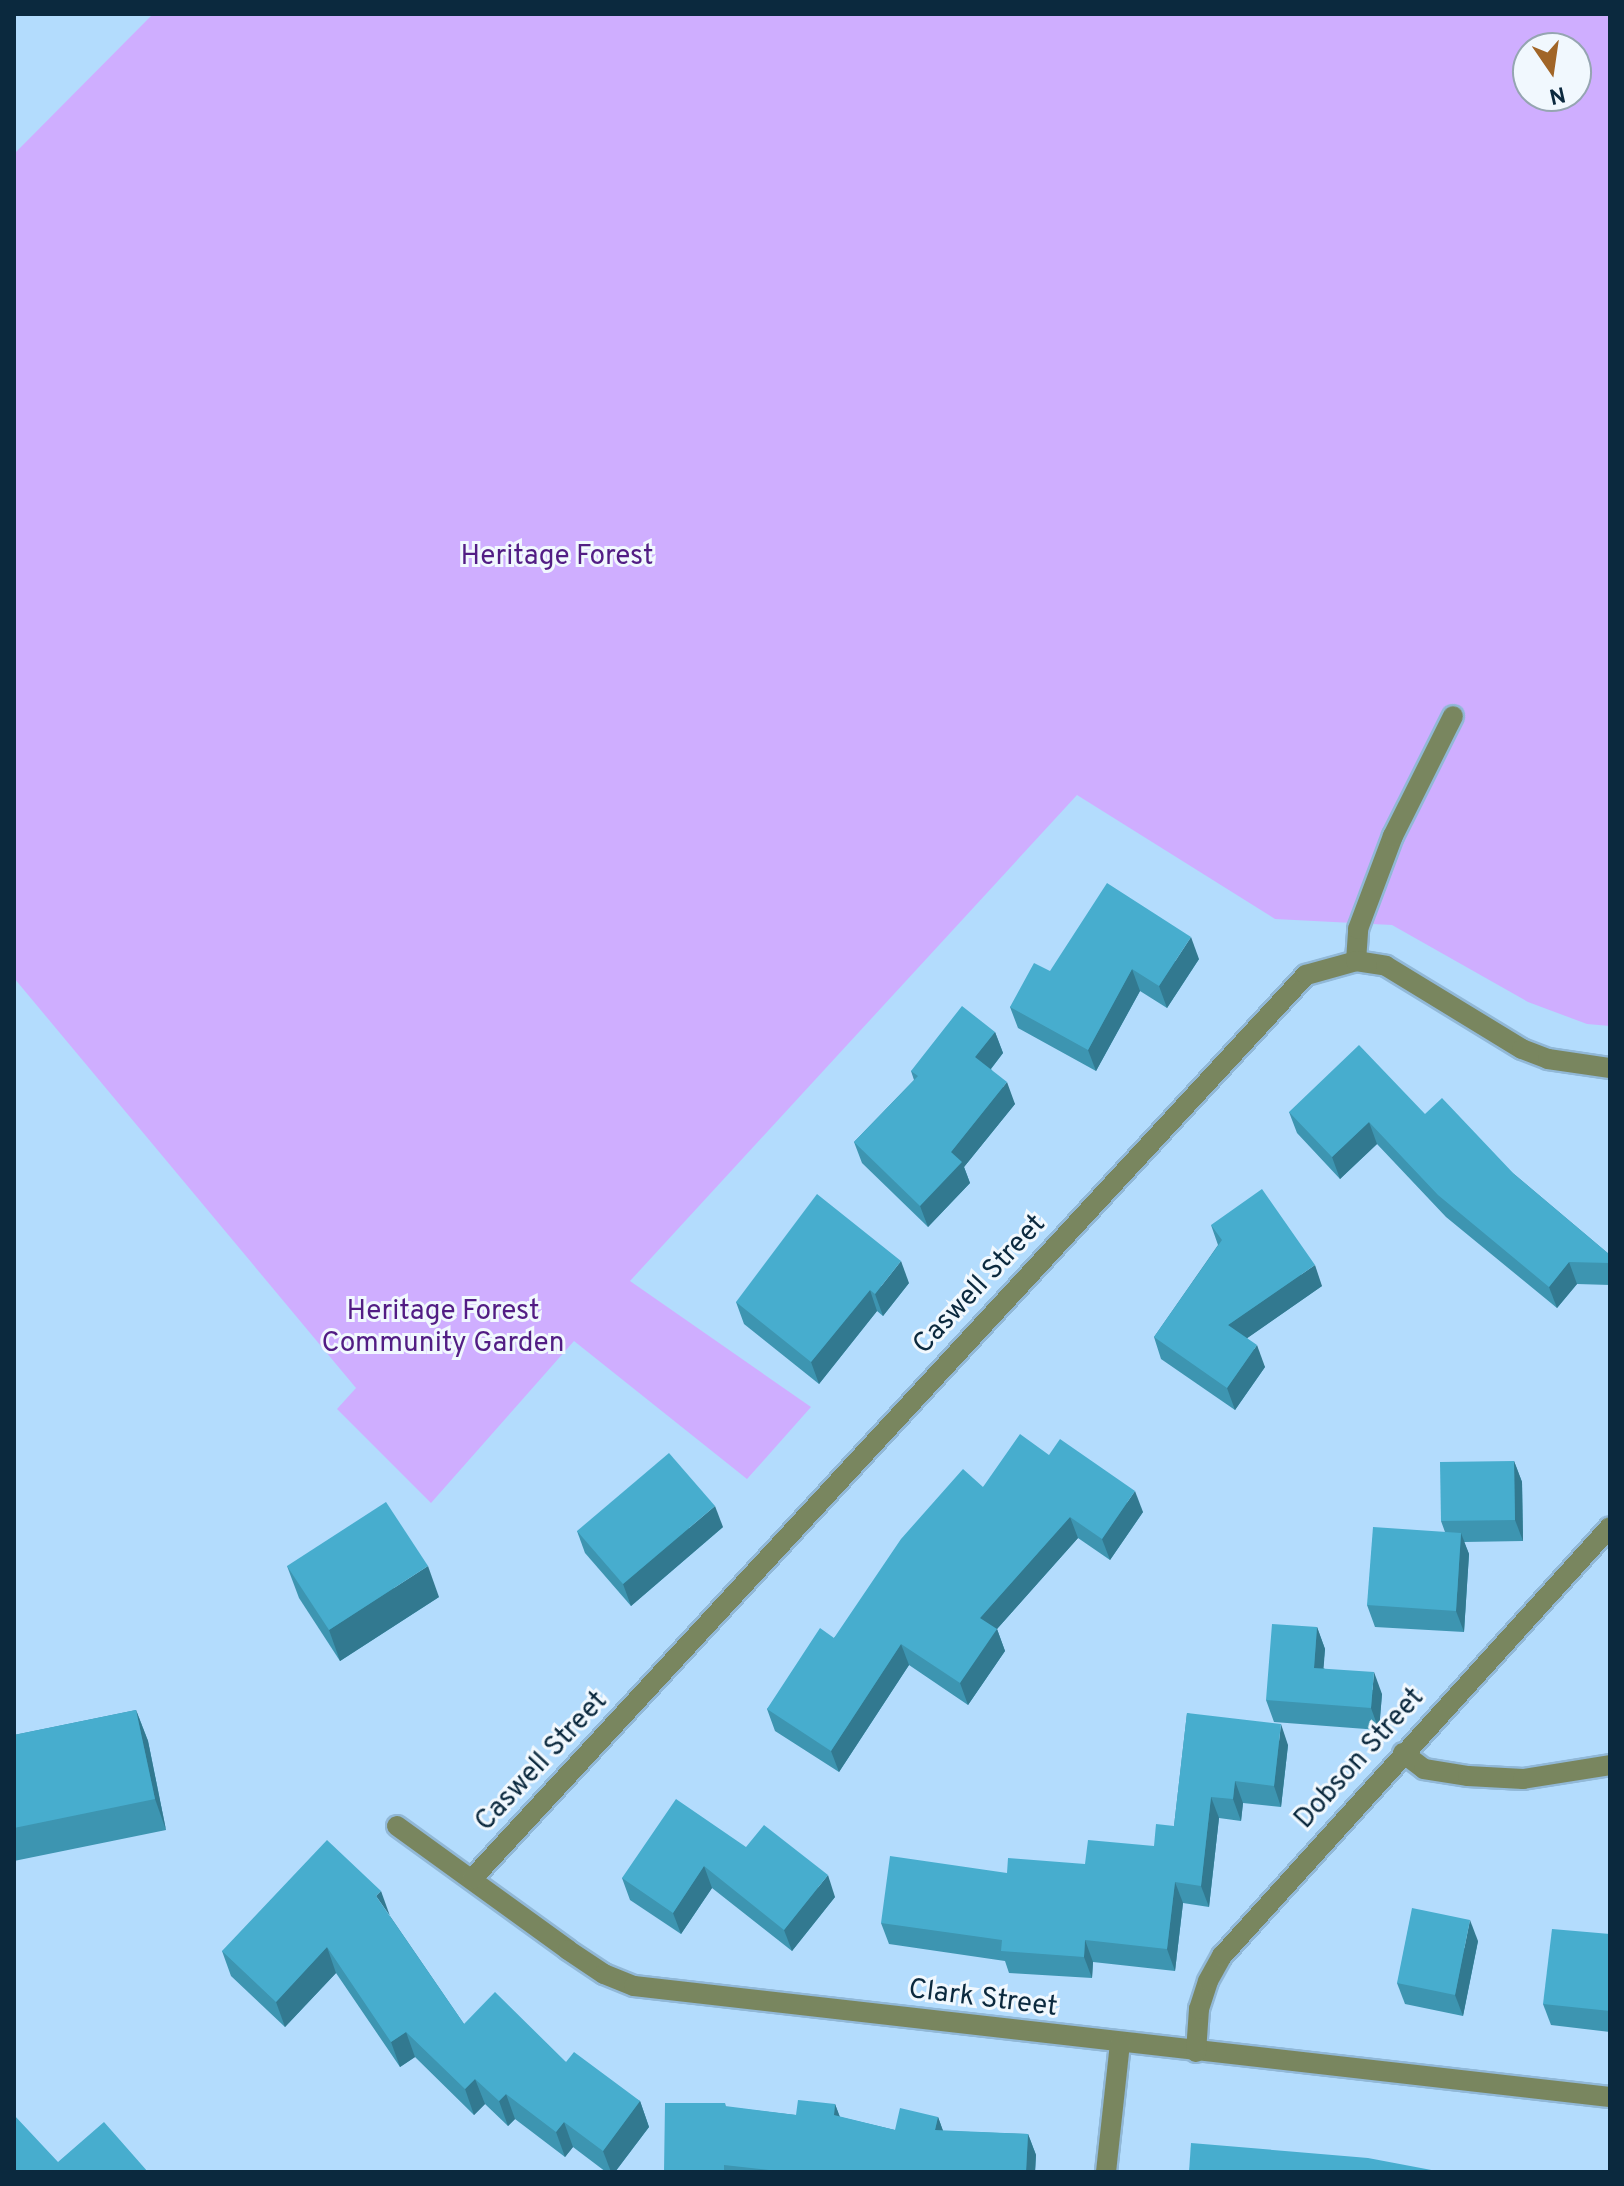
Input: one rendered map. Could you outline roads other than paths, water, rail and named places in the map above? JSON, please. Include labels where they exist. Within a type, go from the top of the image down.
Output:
[{"type":"street","points":[[1356,961],[1358,929],[1393,836],[1453,716]]},
{"type":"street","name":"Caswell Street","points":[[472,1879],[1293,986],[1319,969],[1356,961],[1386,966],[1522,1049],[1548,1059],[1610,1068]]},
{"type":"street","name":"Dobson Street","points":[[1196,2052],[1199,2009],[1208,1981],[1222,1956],[1610,1527]]},
{"type":"street","points":[[1403,1753],[1424,1769],[1468,1776],[1523,1779],[1610,1765]]},
{"type":"street","name":"Clark Street","points":[[397,1826],[580,1958],[604,1974],[634,1986],[1610,2097]]},
{"type":"street","points":[[1106,2172],[1120,2043]]},
{"type":"park label","name":"Heritage Forest","points":[[557,557]]},
{"type":"park label","name":"Heritage Forest Community Garden","points":[[443,1328]]}]
